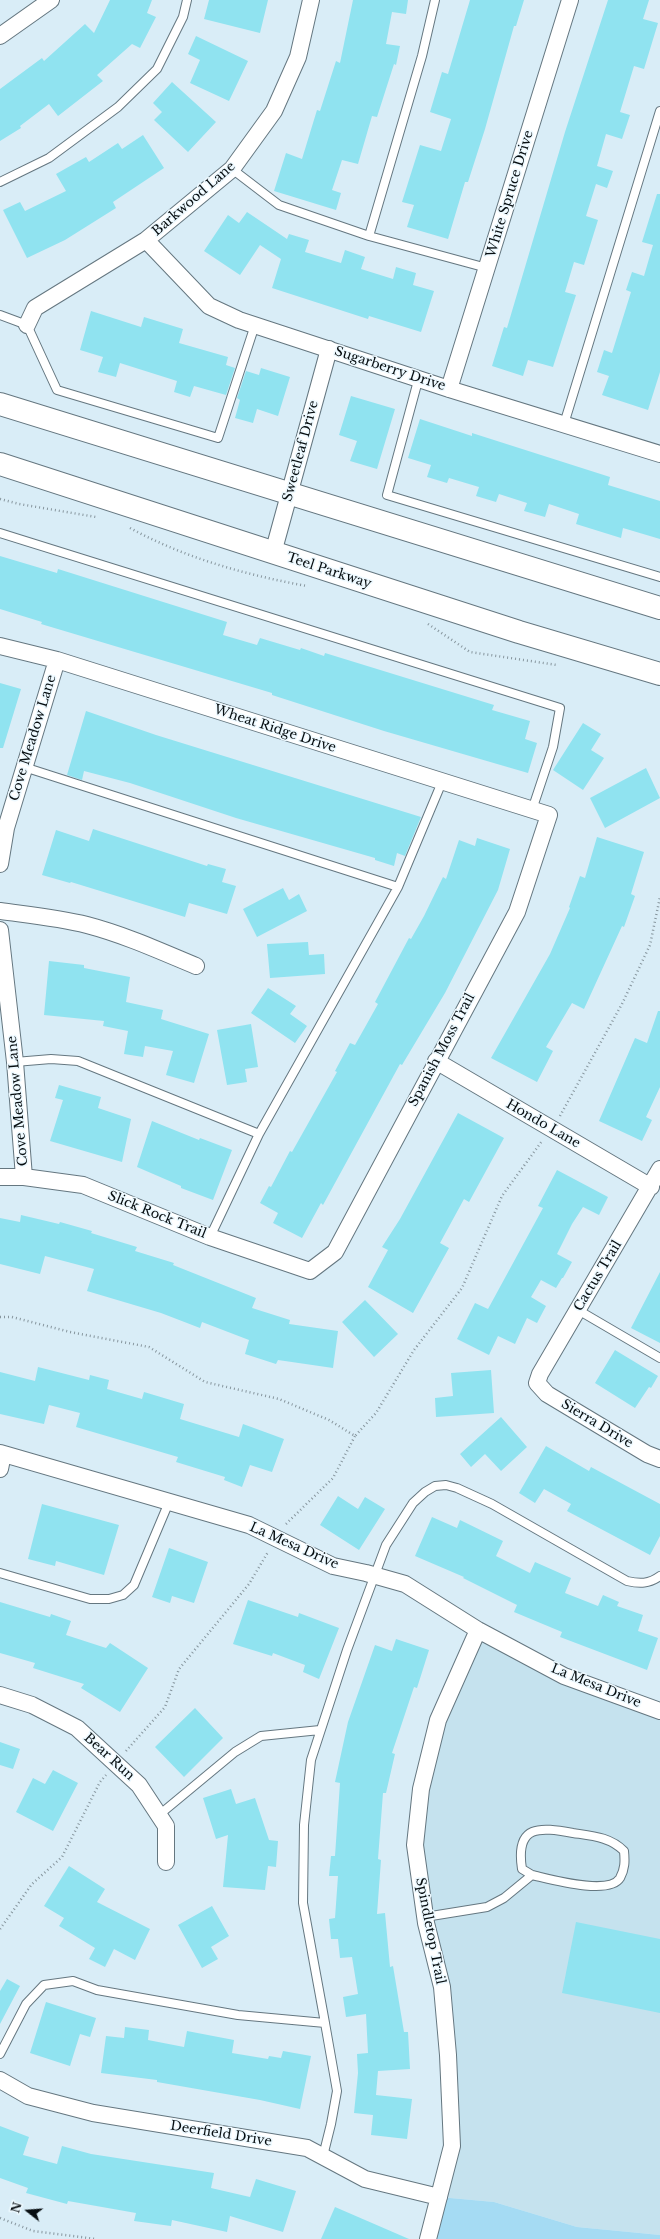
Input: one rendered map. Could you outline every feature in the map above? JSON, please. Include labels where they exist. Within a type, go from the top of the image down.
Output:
[{"type":"main road","points":[[0,404],[660,608]]},
{"type":"main road","name":"Teel Parkway","points":[[0,464],[273,553],[660,674]]},
{"type":"street","points":[[0,36],[51,0]]},
{"type":"street","name":"Barkwood Lane","points":[[27,326],[35,308],[146,240],[232,169],[274,111],[298,57],[311,0]]},
{"type":"street","name":"White Spruce Drive","points":[[449,389],[570,0]]},
{"type":"street","name":"Sugarberry Drive","points":[[146,240],[208,306],[256,325],[419,377],[449,389],[660,454]]},
{"type":"street","name":"Sweetleaf Drive","points":[[273,553],[329,349]]},
{"type":"street","name":"Wheat Ridge Drive","points":[[0,646],[57,660],[549,815]]},
{"type":"street","name":"Cove Meadow Lane","points":[[0,864],[6,828],[57,660]]},
{"type":"street","name":"Spanish Moss Trail","points":[[310,1271],[335,1252],[517,912],[549,815]]},
{"type":"street","points":[[0,911],[46,917],[87,925],[134,939],[196,966]]},
{"type":"street","name":"Cove Meadow Lane","points":[[0,930],[15,1062],[24,1177]]},
{"type":"street","name":"Hondo Lane","points":[[436,1061],[650,1187]]},
{"type":"street","name":"Cactus Trail","points":[[537,1383],[540,1374],[660,1169]]},
{"type":"street","name":"Slick Rock Trail","points":[[0,1177],[24,1177],[83,1185],[210,1237],[310,1271]]},
{"type":"street","name":"Sierra Drive","points":[[537,1383],[547,1394],[647,1454],[660,1459]]},
{"type":"street","name":"La Mesa Drive","points":[[1,1459],[169,1502],[249,1525],[333,1566],[374,1575],[405,1584],[478,1630],[564,1676],[660,1711]]},
{"type":"street","name":"Spindletop Trail","points":[[428,2239],[452,2146],[448,2055],[442,1987],[426,1917],[415,1845],[421,1789],[438,1720],[478,1630]]},
{"type":"street","name":"Bear Run","points":[[0,1695],[32,1705],[77,1728],[140,1785],[166,1826],[166,1862]]},
{"type":"street","name":"Deerfield Drive","points":[[0,2080],[28,2096],[93,2113],[308,2148],[365,2179],[439,2197]]},
{"type":"lane","points":[[0,182],[49,158],[118,107],[156,69],[183,17],[187,0]]},
{"type":"lane","points":[[369,236],[422,56],[435,0]]},
{"type":"lane","points":[[564,424],[660,111]]},
{"type":"lane","points":[[232,169],[279,205],[369,236],[487,268]]},
{"type":"lane","points":[[0,315],[27,326],[57,390],[218,438],[256,325]]},
{"type":"lane","points":[[419,377],[387,495],[660,577]]},
{"type":"lane","points":[[0,533],[560,708],[553,747],[532,810]]},
{"type":"lane","points":[[24,767],[398,887]]},
{"type":"lane","points":[[210,1237],[259,1134],[398,887],[442,782]]},
{"type":"lane","points":[[15,1062],[51,1059],[78,1061],[259,1134]]},
{"type":"lane","points":[[578,1310],[660,1358]]},
{"type":"lane","points":[[322,2156],[331,2124],[337,2091],[304,1903],[304,1825],[310,1767],[320,1730],[374,1575],[386,1545],[413,1503],[425,1492],[435,1486],[446,1485],[492,1504],[627,1581],[643,1584],[660,1576]]},
{"type":"lane","points":[[0,1573],[90,1599],[109,1599],[123,1595],[134,1585],[169,1502]]},
{"type":"lane","points":[[159,1815],[235,1752],[261,1736],[320,1730]]},
{"type":"lane","points":[[426,1917],[487,1907],[504,1898],[532,1875],[593,1886],[608,1886],[620,1879],[625,1866],[624,1851],[615,1842],[603,1838],[545,1828],[533,1831],[524,1840],[520,1854],[522,1869],[532,1875]]},
{"type":"lane","points":[[0,2054],[26,2004],[44,1985],[73,1981],[97,1990],[238,2015],[325,2023]]},
{"type":"path","points":[[0,499],[19,504],[97,517]]},
{"type":"path","points":[[125,526],[156,542],[189,555],[266,578],[312,586]]},
{"type":"path","points":[[425,622],[470,652],[564,666]]},
{"type":"path","points":[[0,1928],[32,1884],[62,1857],[100,1782],[165,1707],[179,1669],[249,1584],[282,1528],[333,1478],[355,1436],[376,1413],[414,1350],[462,1288],[502,1196],[551,1129],[622,1004],[650,944],[660,898]]},
{"type":"path","points":[[0,1317],[12,1317],[70,1332],[150,1347],[206,1382],[279,1399],[329,1420],[355,1436]]},
{"type":"path","points":[[0,2218],[33,2231],[96,2239]]},
{"type":"shaded area","points":[[478,1630],[660,1711],[660,2235],[577,2227],[494,2202],[439,2197],[452,2146],[448,2055],[415,1845],[421,1789]]},
{"type":"shaded area","points":[[439,2197],[494,2202],[577,2227],[660,2235],[660,2239],[428,2239]]},
{"type":"building","points":[[110,0],[152,0],[147,13],[156,17],[140,48],[132,44],[97,75],[103,81],[58,116],[49,104],[20,126],[21,128],[0,141],[0,89],[42,58],[44,61],[85,24],[94,33]]},
{"type":"building","points":[[209,0],[268,0],[260,33],[204,19]]},
{"type":"building","points":[[353,0],[408,0],[406,14],[392,12],[386,44],[400,46],[396,65],[394,64],[377,117],[372,116],[358,164],[342,160],[332,190],[341,193],[336,210],[274,191],[286,153],[302,159],[317,110],[320,111],[336,61],[340,63]]},
{"type":"building","points":[[470,0],[524,0],[516,26],[514,26],[485,129],[468,182],[465,182],[448,239],[407,227],[414,205],[402,202],[420,145],[441,151],[451,119],[430,112],[442,72],[448,74]]},
{"type":"building","points":[[608,0],[649,0],[643,19],[658,23],[644,69],[634,66],[620,112],[630,115],[622,139],[606,134],[597,166],[613,171],[607,188],[596,184],[586,216],[598,220],[584,265],[574,262],[565,292],[576,295],[553,367],[528,360],[523,376],[492,366],[504,327],[507,328],[565,132]]},
{"type":"building","points":[[196,36],[248,61],[229,101],[190,83],[200,60],[188,54]]},
{"type":"building","points":[[172,82],[216,122],[188,152],[154,120],[162,112],[153,103]]},
{"type":"building","points":[[143,135],[164,168],[113,202],[116,208],[65,240],[27,258],[3,210],[20,202],[25,211],[66,191],[56,174],[86,157],[89,162],[118,143],[122,149]]},
{"type":"building","points":[[657,194],[660,194],[660,372],[648,410],[602,395],[609,376],[597,372],[604,350],[612,353],[631,292],[626,290],[632,272],[644,276],[653,245],[642,242]]},
{"type":"building","points":[[247,212],[287,239],[289,234],[309,240],[305,252],[341,263],[345,250],[365,257],[361,269],[393,279],[396,267],[416,273],[413,285],[434,291],[421,332],[369,316],[368,319],[272,288],[281,259],[260,245],[240,275],[204,251],[228,215],[239,223]]},
{"type":"building","points":[[91,311],[141,327],[144,317],[183,329],[179,343],[228,357],[226,365],[235,368],[226,395],[194,386],[190,397],[174,392],[177,381],[120,363],[116,377],[98,372],[103,357],[80,350]]},
{"type":"building","points":[[261,368],[290,377],[278,416],[257,409],[253,423],[235,418],[240,400],[237,398],[246,371],[259,375]]},
{"type":"building","points":[[351,396],[395,409],[377,469],[350,461],[357,441],[339,435]]},
{"type":"building","points":[[420,419],[472,436],[472,433],[610,477],[608,485],[660,501],[660,539],[623,528],[621,538],[576,524],[579,514],[549,504],[545,517],[524,511],[527,503],[499,494],[496,502],[476,496],[479,487],[449,478],[447,483],[427,477],[431,465],[408,458]]},
{"type":"building","points":[[0,556],[57,573],[58,569],[227,622],[223,635],[257,645],[260,638],[300,650],[301,648],[324,656],[325,653],[494,705],[492,710],[530,721],[525,739],[537,743],[528,773],[384,731],[272,695],[272,693],[41,624],[42,622],[0,609]]},
{"type":"building","points":[[0,683],[21,689],[3,748],[0,748]]},
{"type":"building","points":[[86,711],[156,735],[421,817],[405,856],[397,853],[394,866],[375,860],[375,858],[236,818],[130,783],[84,771],[82,780],[67,775]]},
{"type":"building","points":[[583,723],[601,734],[591,750],[604,758],[583,790],[553,770]]},
{"type":"building","points":[[646,768],[660,798],[605,828],[590,798]]},
{"type":"building","points":[[93,829],[207,866],[208,864],[226,869],[222,882],[236,886],[227,914],[189,903],[185,917],[71,882],[70,883],[42,875],[56,830],[89,841]]},
{"type":"building","points":[[597,837],[644,852],[631,894],[635,896],[624,927],[622,926],[584,1009],[572,1003],[546,1047],[553,1051],[537,1082],[491,1058],[550,954],[570,908],[569,907],[580,876],[585,878]]},
{"type":"building","points":[[477,838],[510,849],[498,890],[445,993],[402,1065],[400,1064],[323,1205],[321,1203],[302,1238],[273,1223],[278,1213],[260,1203],[269,1186],[271,1187],[290,1151],[292,1152],[337,1072],[335,1071],[350,1043],[355,1045],[378,1004],[375,1002],[409,938],[411,939],[424,916],[443,877],[446,879],[459,840],[475,846]]},
{"type":"building","points":[[283,888],[289,900],[299,894],[307,911],[257,937],[243,909]]},
{"type":"building","points":[[308,942],[309,955],[324,954],[325,974],[270,978],[267,944]]},
{"type":"building","points":[[49,961],[84,965],[84,968],[130,977],[126,1002],[163,1010],[161,1019],[209,1034],[194,1083],[166,1075],[173,1051],[145,1046],[143,1057],[124,1054],[128,1031],[103,1026],[104,1021],[44,1015]]},
{"type":"building","points":[[268,988],[296,1006],[290,1014],[307,1026],[295,1043],[251,1013]]},
{"type":"building","points":[[658,1011],[660,1011],[660,1087],[646,1117],[652,1120],[642,1141],[599,1121],[635,1038],[647,1043]]},
{"type":"building","points":[[251,1024],[258,1067],[245,1069],[247,1082],[227,1085],[217,1030]]},
{"type":"building","points":[[59,1085],[101,1097],[98,1108],[131,1119],[122,1162],[50,1141],[63,1100],[55,1098]]},
{"type":"building","points":[[458,1113],[504,1138],[469,1202],[464,1199],[440,1243],[449,1248],[413,1313],[368,1287],[388,1250],[382,1247],[400,1219]]},
{"type":"building","points":[[152,1121],[199,1140],[200,1138],[232,1150],[213,1200],[181,1188],[181,1186],[137,1167]]},
{"type":"building","points":[[557,1170],[608,1197],[599,1215],[583,1207],[572,1224],[557,1254],[572,1262],[556,1288],[541,1280],[531,1297],[546,1306],[537,1323],[527,1318],[515,1344],[498,1336],[489,1355],[457,1339],[475,1303],[488,1309],[543,1208],[538,1206]]},
{"type":"building","points":[[21,1215],[59,1224],[60,1222],[92,1231],[91,1233],[137,1247],[135,1251],[174,1263],[173,1265],[256,1298],[252,1308],[290,1320],[289,1324],[338,1331],[333,1368],[278,1360],[276,1364],[245,1354],[249,1340],[202,1322],[200,1328],[161,1313],[87,1291],[94,1269],[45,1256],[40,1274],[0,1264],[0,1218],[20,1222]]},
{"type":"building","points":[[660,1272],[660,1343],[631,1328]]},
{"type":"building","points":[[365,1300],[398,1334],[374,1357],[342,1322]]},
{"type":"building","points":[[615,1350],[658,1376],[651,1388],[649,1387],[635,1408],[595,1383]]},
{"type":"building","points":[[38,1367],[89,1380],[90,1375],[109,1380],[107,1389],[142,1399],[144,1392],[184,1404],[180,1419],[239,1437],[243,1424],[284,1439],[272,1472],[250,1465],[242,1487],[224,1480],[225,1477],[176,1462],[178,1457],[76,1427],[80,1413],[49,1405],[44,1424],[0,1414],[0,1372],[35,1381]]},
{"type":"building","points":[[491,1370],[494,1413],[436,1417],[435,1398],[453,1396],[451,1373]]},
{"type":"building","points":[[501,1417],[527,1447],[501,1471],[485,1454],[471,1467],[460,1454]]},
{"type":"building","points":[[546,1446],[589,1471],[591,1467],[660,1504],[660,1536],[650,1555],[567,1511],[571,1504],[544,1489],[535,1503],[519,1493]]},
{"type":"building","points":[[338,1496],[358,1509],[365,1497],[385,1509],[359,1550],[320,1525]]},
{"type":"building","points":[[42,1504],[119,1525],[104,1575],[56,1561],[55,1566],[28,1559]]},
{"type":"building","points":[[432,1517],[457,1528],[460,1520],[503,1541],[496,1556],[530,1573],[535,1562],[571,1578],[565,1593],[598,1606],[603,1595],[619,1602],[617,1606],[643,1615],[638,1631],[658,1638],[647,1670],[560,1637],[562,1632],[514,1612],[517,1605],[463,1578],[464,1577],[415,1556]]},
{"type":"building","points":[[169,1548],[208,1562],[194,1603],[172,1596],[170,1603],[152,1597]]},
{"type":"building","points":[[248,1600],[298,1617],[299,1613],[339,1628],[319,1679],[303,1672],[305,1665],[273,1653],[272,1656],[233,1644]]},
{"type":"building","points":[[0,1602],[50,1617],[51,1614],[71,1621],[66,1635],[106,1648],[110,1643],[148,1668],[120,1712],[81,1688],[84,1684],[33,1668],[35,1663],[0,1653]]},
{"type":"building","points":[[396,1639],[429,1650],[417,1688],[414,1687],[392,1753],[395,1754],[386,1793],[383,1793],[378,1859],[381,1860],[377,1914],[385,1913],[390,1967],[393,1966],[404,2032],[408,2032],[410,2069],[378,2071],[376,2095],[412,2099],[407,2139],[371,2135],[373,2115],[354,2113],[358,2073],[357,2054],[368,2053],[366,2014],[346,2017],[343,1997],[358,1994],[352,1957],[340,1958],[338,1939],[331,1939],[329,1919],[335,1918],[338,1876],[329,1876],[331,1856],[335,1856],[340,1783],[335,1782],[348,1722],[375,1645],[392,1651]]},
{"type":"building","points":[[195,1708],[223,1738],[184,1777],[155,1747]]},
{"type":"building","points":[[0,1742],[20,1749],[13,1769],[0,1765]]},
{"type":"building","points":[[53,1770],[78,1783],[53,1831],[16,1812],[33,1778],[45,1784]]},
{"type":"building","points":[[231,1789],[236,1804],[255,1798],[269,1840],[278,1841],[276,1867],[268,1866],[265,1890],[223,1887],[228,1835],[216,1839],[203,1798]]},
{"type":"building","points":[[69,1866],[105,1889],[97,1902],[150,1929],[135,1960],[114,1949],[105,1967],[89,1959],[95,1948],[59,1926],[64,1918],[44,1906]]},
{"type":"building","points":[[212,1906],[229,1936],[211,1947],[218,1959],[202,1968],[178,1925]]},
{"type":"building","points":[[576,1922],[660,1939],[660,2013],[562,1993]]},
{"type":"building","points":[[7,1979],[20,1986],[0,2024],[0,1991]]},
{"type":"building","points":[[46,2002],[96,2018],[90,2037],[80,2034],[70,2066],[30,2053]]},
{"type":"building","points":[[125,2027],[149,2030],[148,2040],[184,2047],[187,2031],[234,2040],[232,2053],[268,2059],[269,2056],[281,2058],[283,2051],[311,2056],[300,2109],[260,2100],[157,2082],[157,2080],[101,2073],[106,2036],[124,2038]]},
{"type":"building","points":[[0,2126],[29,2137],[23,2155],[57,2164],[62,2146],[91,2154],[214,2173],[211,2188],[250,2197],[256,2179],[296,2191],[283,2232],[230,2216],[227,2232],[172,2220],[171,2226],[134,2221],[136,2213],[68,2201],[67,2204],[26,2193],[28,2188],[0,2178]]},
{"type":"building","points":[[335,2207],[409,2239],[321,2239]]}]
